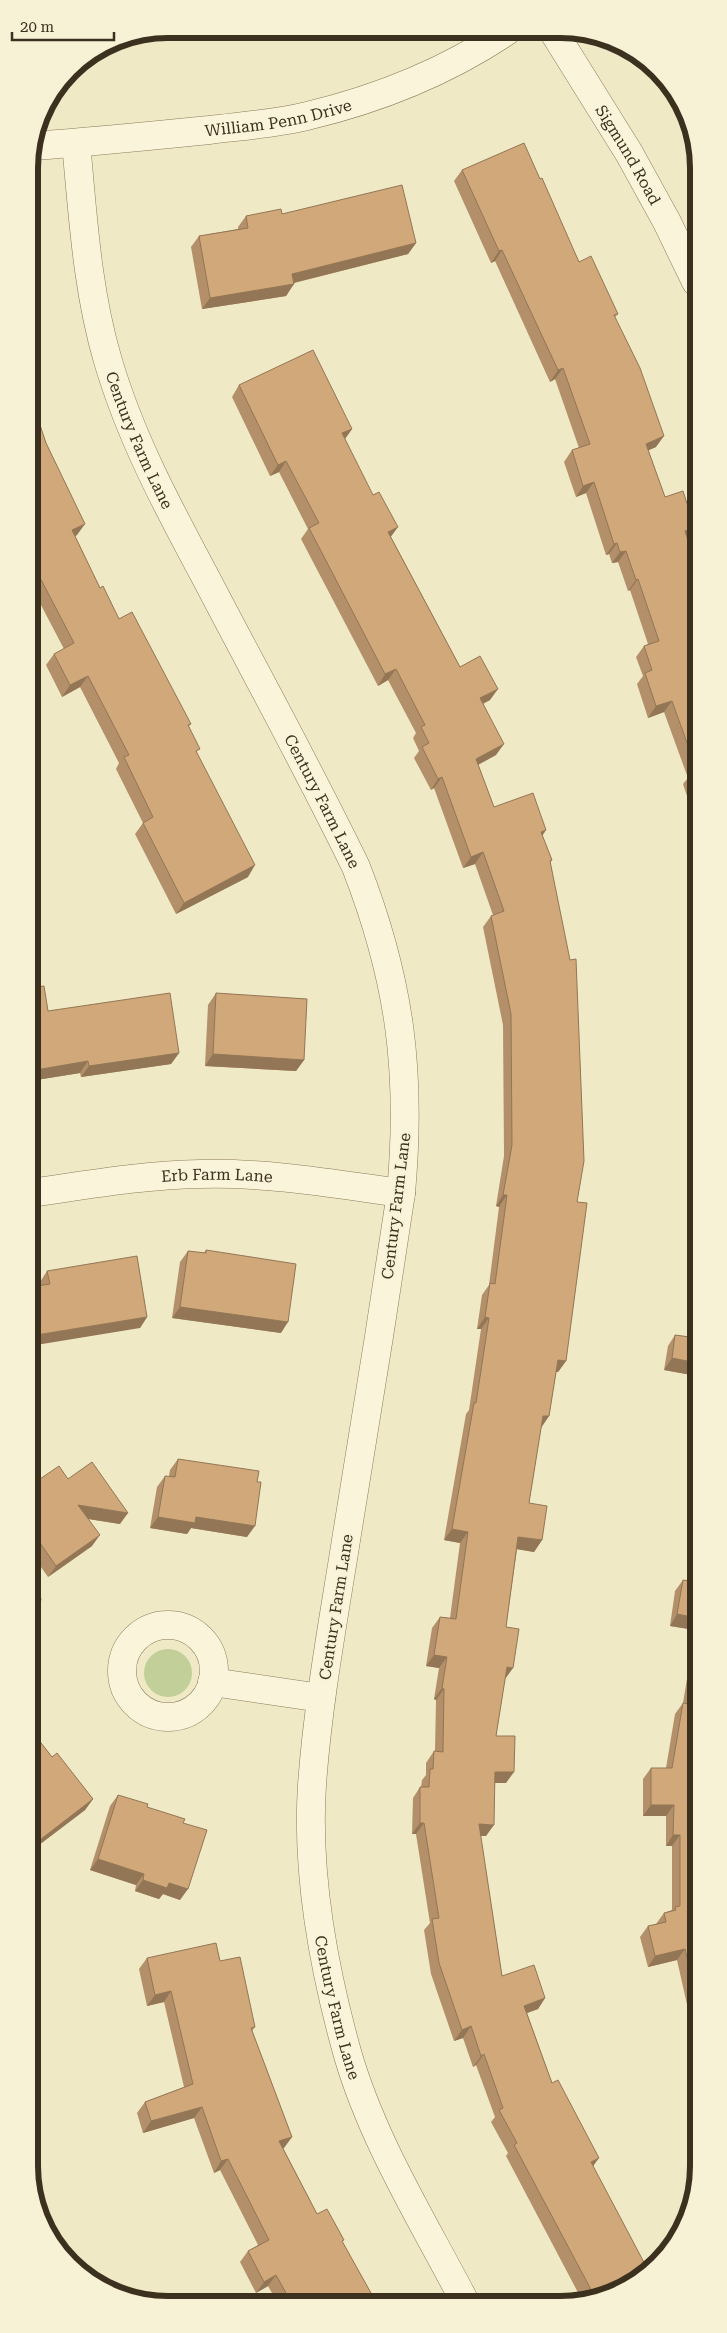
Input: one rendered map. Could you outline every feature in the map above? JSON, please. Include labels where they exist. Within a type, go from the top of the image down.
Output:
[{"type":"street","name":"William Penn Drive","points":[[40,145],[255,124],[305,116],[394,90],[460,60],[497,37]]},
{"type":"street","name":"Sigmund Road","points":[[558,37],[629,153],[667,222],[690,269]]},
{"type":"street","name":"Century Farm Lane","points":[[76,143],[84,241],[93,298],[108,361],[128,422],[161,493],[356,867],[373,911],[387,957],[397,1004],[406,1098],[406,1146],[401,1193],[321,1698],[312,1787],[312,1841],[318,1922],[328,1976],[348,2054],[366,2105],[388,2155],[462,2296]]},
{"type":"street","name":"Erb Farm Lane","points":[[37,1192],[130,1178],[202,1174],[268,1176],[401,1193]]},
{"type":"street","points":[[212,1682],[321,1698]]},
{"type":"green space","points":[[168,1649],[177,1651],[185,1656],[190,1664],[192,1673],[190,1682],[185,1690],[177,1695],[168,1697],[159,1695],[151,1690],[146,1682],[144,1673],[146,1664],[151,1656],[159,1651]]},
{"type":"building","points":[[524,143],[540,179],[542,178],[579,262],[591,256],[618,314],[614,315],[640,368],[664,436],[646,444],[665,497],[683,491],[690,512],[690,529],[685,531],[690,547],[690,750],[672,701],[656,706],[645,673],[652,670],[644,646],[659,641],[638,579],[636,580],[626,551],[620,552],[617,543],[614,544],[594,482],[583,486],[572,450],[590,444],[563,368],[558,370],[502,250],[499,251],[462,170]]},
{"type":"building","points":[[402,185],[416,243],[292,274],[294,284],[210,298],[199,236],[248,228],[246,216],[281,209],[282,214]]},
{"type":"building","points":[[313,350],[352,429],[342,433],[373,495],[379,492],[398,527],[388,532],[460,667],[480,656],[498,689],[480,698],[504,744],[476,759],[494,807],[533,793],[546,830],[541,832],[552,860],[550,861],[570,960],[576,959],[584,1161],[577,1202],[587,1203],[566,1361],[558,1360],[549,1416],[543,1416],[529,1503],[547,1506],[542,1540],[518,1537],[506,1627],[519,1629],[513,1668],[507,1667],[496,1736],[515,1736],[514,1772],[495,1772],[494,1825],[479,1824],[502,1976],[534,1965],[545,1998],[524,2006],[552,2083],[558,2080],[599,2158],[591,2162],[644,2263],[624,2278],[609,2286],[592,2291],[514,2145],[517,2143],[499,2110],[503,2108],[484,2054],[481,2056],[471,2026],[462,2030],[439,1963],[432,1919],[439,1918],[424,1823],[420,1823],[420,1787],[429,1787],[434,1751],[443,1752],[444,1689],[442,1688],[447,1657],[434,1655],[440,1617],[456,1619],[468,1532],[452,1529],[474,1403],[476,1403],[489,1318],[485,1317],[490,1283],[495,1284],[507,1195],[503,1195],[512,1145],[511,1014],[491,916],[504,911],[483,852],[471,857],[442,777],[438,779],[422,747],[429,743],[421,727],[425,725],[396,669],[385,674],[309,528],[319,523],[286,461],[278,465],[239,385]]},
{"type":"building","points":[[38,419],[46,443],[85,524],[72,530],[100,588],[103,586],[119,619],[132,612],[191,724],[188,725],[200,749],[196,751],[255,865],[184,903],[143,823],[153,817],[124,757],[129,755],[88,676],[70,685],[54,654],[74,643],[38,573]]},
{"type":"building","points":[[44,986],[48,1011],[170,993],[179,1053],[89,1066],[88,1061],[38,1070],[38,987]]},
{"type":"building","points":[[216,993],[307,999],[304,1060],[213,1054]]},
{"type":"building","points":[[206,1250],[296,1264],[288,1322],[180,1307],[188,1251],[206,1253]]},
{"type":"building","points":[[137,1256],[147,1317],[37,1335],[37,1286],[50,1284],[47,1271]]},
{"type":"building","points":[[675,1335],[689,1337],[689,1361],[672,1358]]},
{"type":"building","points":[[178,1459],[259,1471],[257,1482],[261,1482],[255,1526],[196,1517],[195,1523],[158,1517],[165,1476],[175,1477]]},
{"type":"building","points":[[92,1462],[128,1513],[78,1505],[100,1535],[56,1566],[37,1539],[37,1475],[40,1479],[59,1466],[68,1479]]},
{"type":"building","points":[[683,1580],[689,1581],[689,1616],[677,1614]]},
{"type":"building","points":[[37,1598],[41,1598],[37,1627]]},
{"type":"building","points":[[689,1702],[689,1967],[685,1949],[655,1956],[648,1926],[666,1922],[664,1913],[676,1910],[675,1907],[680,1906],[680,1835],[673,1835],[674,1805],[651,1805],[651,1768],[672,1768],[683,1703],[689,1704]]},
{"type":"building","points":[[37,1738],[52,1757],[57,1753],[93,1799],[37,1842]]},
{"type":"building","points":[[118,1795],[148,1804],[147,1807],[185,1819],[183,1823],[207,1830],[188,1889],[169,1883],[167,1888],[143,1880],[144,1874],[98,1859]]},
{"type":"building","points":[[216,1943],[220,1961],[240,1957],[255,2027],[251,2028],[292,2137],[279,2141],[317,2214],[327,2209],[344,2240],[342,2241],[373,2296],[288,2296],[276,2275],[264,2282],[248,2251],[269,2240],[228,2159],[221,2161],[202,2107],[151,2121],[145,2102],[193,2084],[171,1991],[155,1995],[147,1958]]}]
